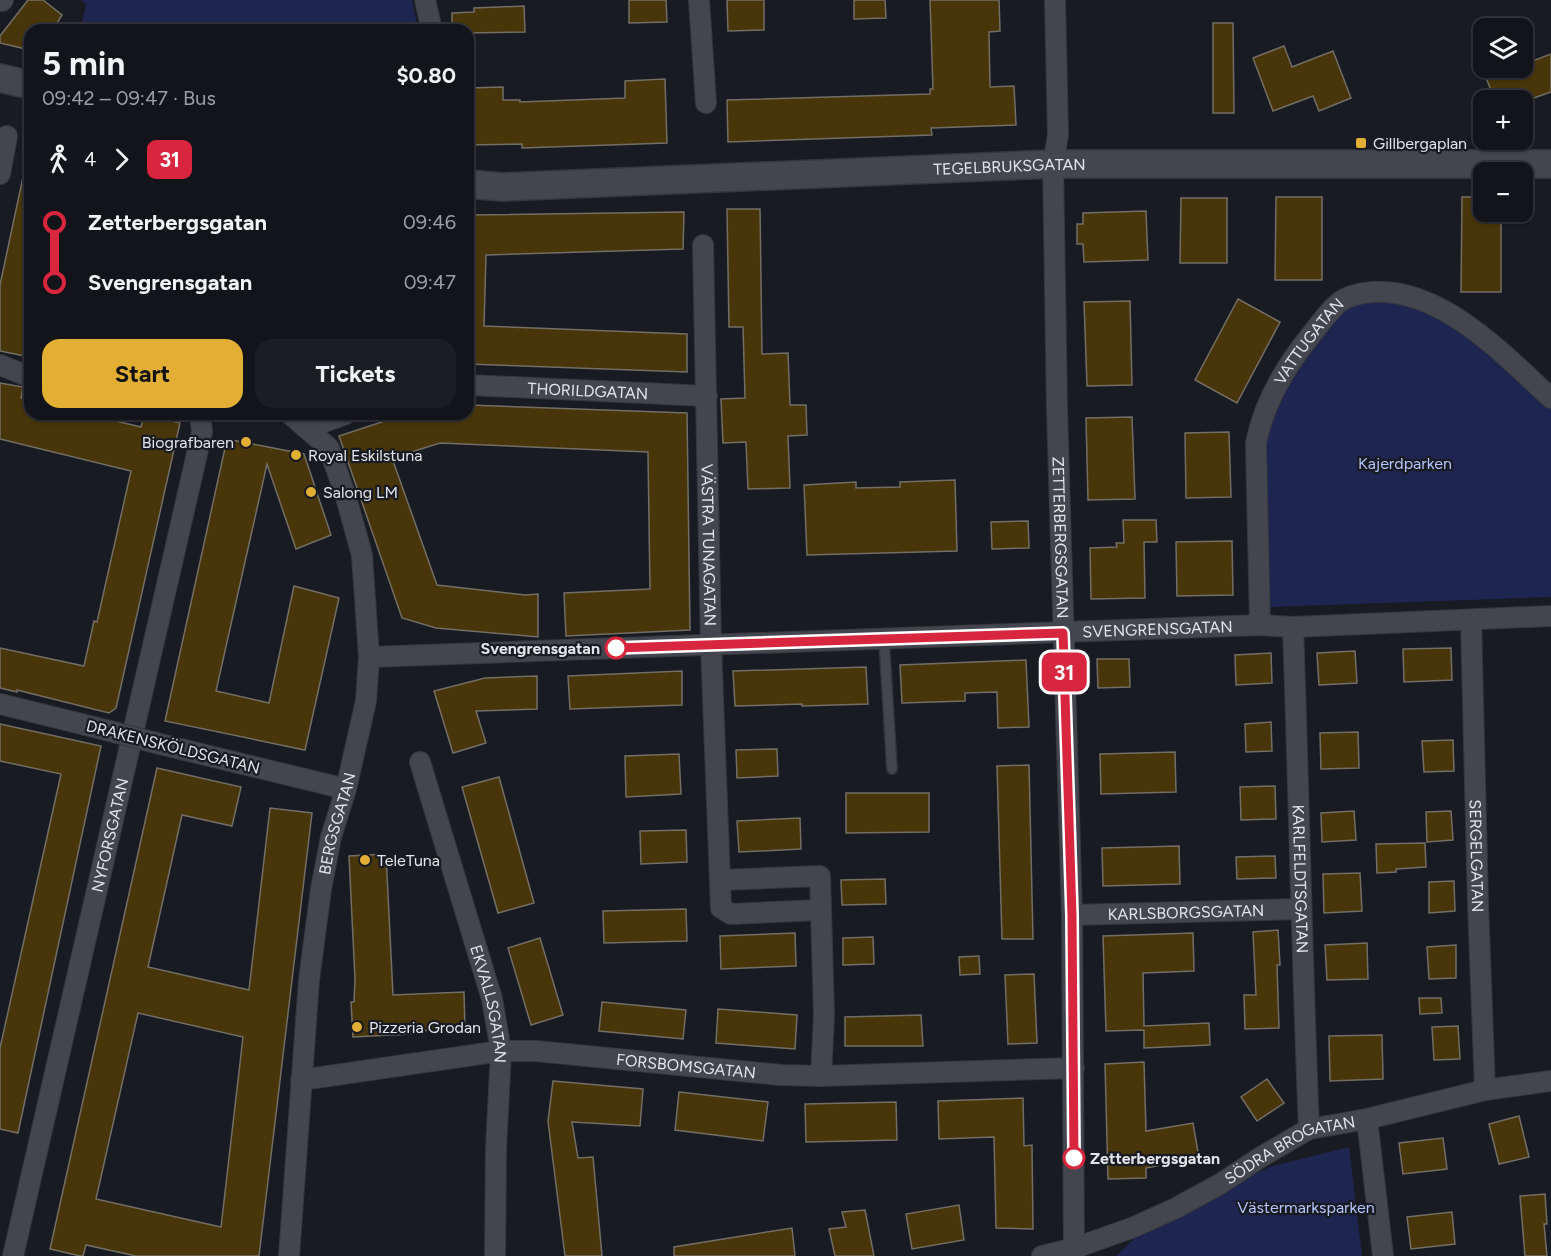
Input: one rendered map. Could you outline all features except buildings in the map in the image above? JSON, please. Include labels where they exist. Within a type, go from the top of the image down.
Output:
[{"type":"street","points":[[425,0],[431,24]]},
{"type":"street","points":[[699,0],[706,103]]},
{"type":"street","name":"ZETTERBERGSGATAN","points":[[1055,0],[1058,135],[1053,164],[1063,633],[1072,915],[1075,1252]]},
{"type":"street","points":[[0,78],[24,84]]},
{"type":"street","points":[[0,174],[7,136]]},
{"type":"street","name":"TEGELBRUKSGATAN","points":[[474,185],[502,187],[1053,164],[1551,164]]},
{"type":"street","name":"VÄSTRA TUNAGATAN","points":[[702,245],[711,645],[721,908],[731,914],[820,910]]},
{"type":"street","name":"VATTUGATAN","points":[[1260,625],[1256,453],[1260,420],[1268,399],[1300,349],[1341,301],[1360,293],[1384,291],[1426,302],[1465,324],[1551,398]]},
{"type":"street","points":[[0,365],[24,375]]},
{"type":"street","name":"THORILDGATAN","points":[[474,386],[707,396]]},
{"type":"street","name":"NYFORSGATAN","points":[[13,1256],[202,432],[201,420]]},
{"type":"street","name":"BERGSGATAN","points":[[289,1256],[309,980],[321,889],[366,701],[369,657],[362,555],[329,447],[298,420]]},
{"type":"street","points":[[308,428],[330,420]]},
{"type":"street","name":"SVENGRENSGATAN","points":[[369,657],[1260,625],[1293,627],[1551,616]]},
{"type":"street","name":"SERGELGATAN","points":[[1471,620],[1485,1090]]},
{"type":"street","name":"KARLFELDTSGATAN","points":[[1293,627],[1309,1129]]},
{"type":"street","name":"DRAKENSKÖLDSGATAN","points":[[0,704],[346,789]]},
{"type":"street","name":"EKVALLSGATAN","points":[[420,762],[492,999],[501,1051],[496,1149],[495,1256]]},
{"type":"street","points":[[721,880],[820,876],[824,1015],[821,1076]]},
{"type":"street","name":"KARLSBORGSGATAN","points":[[1072,915],[1301,909]]},
{"type":"street","name":"FORSBOMSGATAN","points":[[301,1080],[501,1051],[536,1051],[781,1075],[821,1076],[1074,1068]]},
{"type":"street","name":"SÖDRA BROGATAN","points":[[1041,1256],[1075,1252],[1176,1208],[1220,1184],[1261,1156],[1309,1129],[1367,1119],[1485,1090],[1551,1081]]},
{"type":"street","points":[[1367,1119],[1383,1256]]},
{"type":"lane","points":[[884,639],[892,769]]},
{"type":"green space","points":[[81,0],[412,0],[417,24],[81,24],[86,5]]},
{"type":"green space","name":"Kajerdparken","points":[[1371,296],[1415,301],[1459,324],[1551,406],[1551,597],[1269,607],[1264,447],[1281,397],[1308,350],[1328,325],[1349,305]]},
{"type":"green space","name":"Västermarksparken","points":[[1349,1147],[1362,1256],[1116,1256],[1135,1238],[1269,1167]]},
{"type":"bus line","name":"31","points":[[616,648],[1063,633],[1072,915],[1074,1158]]},
{"type":"place","name":"Gillbergaplan","points":[[1361,143]]},
{"type":"place","name":"Biografbaren","points":[[246,442]]},
{"type":"place","name":"Royal Eskilstuna","points":[[296,455]]},
{"type":"place","name":"Salong LM","points":[[311,492]]},
{"type":"place","name":"Svengrensgatan","points":[[616,648]]},
{"type":"place","name":"TeleTuna","points":[[365,860]]},
{"type":"place","name":"Pizzeria Grodan","points":[[357,1027]]},
{"type":"place","name":"Zetterbergsgatan","points":[[1074,1158]]}]
